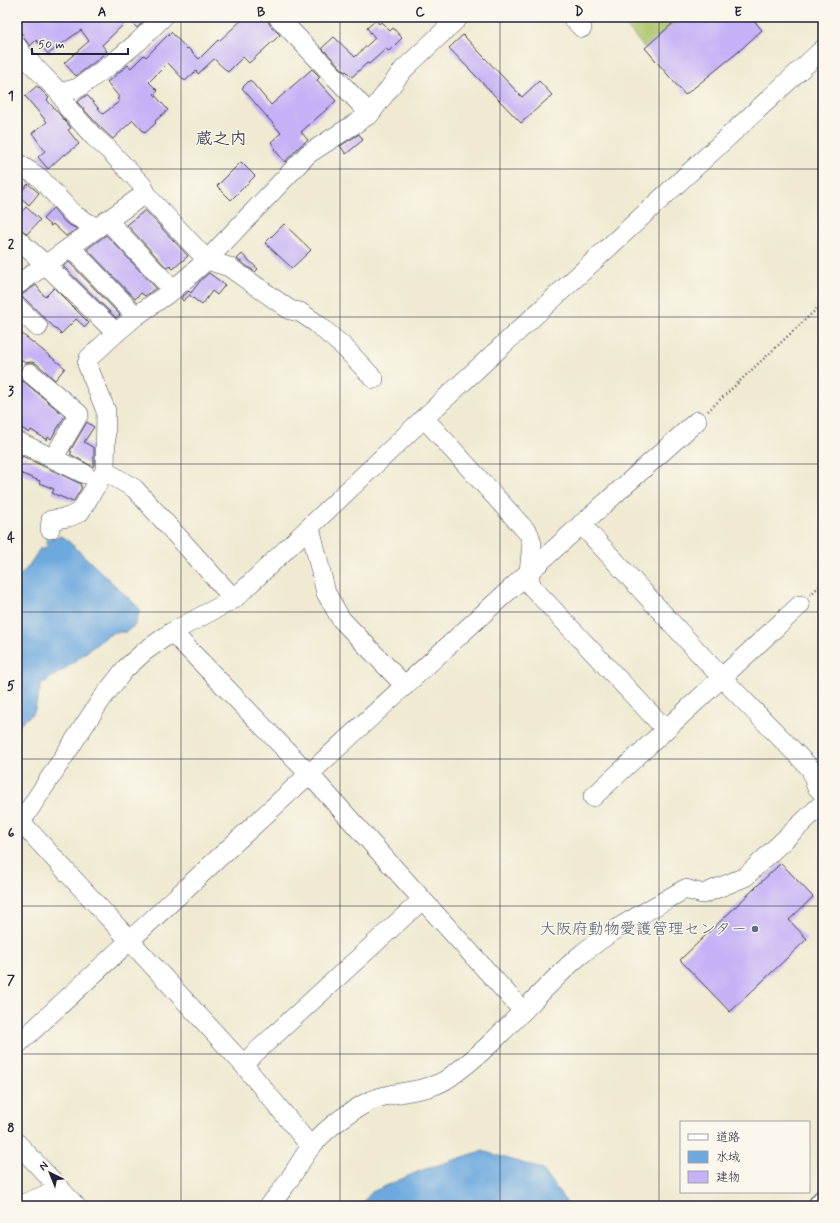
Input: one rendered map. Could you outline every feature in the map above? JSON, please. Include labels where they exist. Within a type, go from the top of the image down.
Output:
[{"type":"main road","points":[[819,1206],[823,1201]]},
{"type":"street","points":[[60,93],[78,88],[110,65],[138,42],[164,17]]},
{"type":"street","points":[[278,17],[370,114]]},
{"type":"street","points":[[50,529],[51,520],[69,517],[80,512],[105,471],[106,412],[87,364],[89,358],[136,316],[173,290],[207,260],[308,154],[370,114],[403,70],[459,17]]},
{"type":"street","points":[[311,1147],[243,1064],[130,941],[19,825],[101,700],[125,669],[145,650],[172,632],[234,599],[424,418],[823,49]]},
{"type":"street","points":[[19,53],[60,93],[68,108],[94,137],[109,150],[142,185],[148,198],[207,260],[229,267],[290,310],[300,312],[316,323],[346,348],[374,379]]},
{"type":"street","points":[[17,162],[40,178],[74,215],[102,224],[173,290]]},
{"type":"street","points":[[17,284],[139,198],[148,198]]},
{"type":"street","points":[[17,239],[116,333]]},
{"type":"street","points":[[70,247],[136,316]]},
{"type":"street","points":[[17,307],[38,327]]},
{"type":"street","points":[[30,373],[79,414],[53,459]]},
{"type":"street","points":[[424,418],[530,534],[532,544],[529,572],[531,586],[665,729]]},
{"type":"street","points":[[17,1045],[581,524],[697,421]]},
{"type":"street","points":[[17,441],[85,474]]},
{"type":"street","points":[[105,471],[135,489],[234,599]]},
{"type":"street","points":[[581,524],[722,677],[812,769],[816,786],[823,793]]},
{"type":"street","points":[[310,527],[326,593],[340,619],[405,686]]},
{"type":"street","points":[[593,797],[800,605]]},
{"type":"street","points":[[172,632],[309,774],[524,1011]]},
{"type":"street","points":[[268,1206],[280,1195],[311,1147],[335,1124],[365,1103],[392,1094],[431,1087],[449,1079],[470,1062],[524,1011],[578,957],[605,936],[685,889],[703,894],[745,877],[823,803]]},
{"type":"street","points":[[243,1064],[422,900]]},
{"type":"street","points":[[17,1143],[52,1195],[76,1206]]},
{"type":"street","points":[[17,1206],[52,1195]]},
{"type":"path","points":[[697,421],[823,303]]},
{"type":"green space","points":[[618,17],[680,17],[645,48]]},
{"type":"water","points":[[52,536],[56,538],[60,536],[65,538],[140,609],[135,625],[126,632],[115,632],[107,636],[66,668],[41,685],[34,712],[17,727],[17,578],[28,567],[41,547],[43,549],[48,545],[45,542]]},
{"type":"water","points":[[482,1151],[542,1169],[569,1206],[360,1206],[372,1192],[420,1171]]},
{"type":"building","points":[[17,17],[120,17],[125,23],[102,45],[107,51],[76,76],[64,63],[89,41],[81,30],[48,54],[36,40],[30,46],[17,28]]},
{"type":"building","points":[[137,17],[147,17],[137,28],[131,22]]},
{"type":"building","points":[[245,17],[266,17],[270,25],[280,35],[249,63],[243,57],[228,72],[214,59],[198,74],[196,71],[185,81],[168,63],[149,82],[158,91],[154,94],[168,110],[155,121],[156,123],[145,133],[133,120],[113,139],[77,102],[87,95],[103,114],[120,101],[117,99],[119,97],[107,82],[128,65],[131,68],[144,55],[146,57],[171,32],[199,59],[218,40],[219,41]]},
{"type":"building","points":[[680,17],[751,17],[762,30],[737,53],[685,95],[645,48]]},
{"type":"building","points":[[376,20],[379,24],[381,22],[390,31],[393,28],[402,38],[389,51],[386,49],[369,64],[367,63],[352,77],[346,71],[345,72],[322,48],[334,37],[355,57],[375,38],[367,28]]},
{"type":"building","points":[[463,35],[522,97],[539,81],[552,95],[521,123],[449,48]]},
{"type":"building","points":[[312,69],[320,77],[317,80],[336,101],[301,132],[308,140],[285,162],[274,149],[275,148],[271,142],[281,133],[242,88],[250,80],[271,105]]},
{"type":"building","points":[[37,86],[49,98],[47,100],[71,128],[68,130],[79,144],[65,155],[64,154],[48,169],[38,157],[45,151],[32,133],[47,122],[25,96]]},
{"type":"building","points":[[359,134],[363,140],[346,154],[340,146]]},
{"type":"building","points":[[241,162],[255,176],[231,200],[217,186]]},
{"type":"building","points":[[28,184],[39,193],[29,205],[18,195]]},
{"type":"building","points":[[26,207],[40,220],[27,234],[20,228],[17,228],[17,217]]},
{"type":"building","points":[[53,208],[66,223],[77,229],[66,236],[53,224],[51,226],[43,219]]},
{"type":"building","points":[[145,210],[188,256],[173,269],[170,266],[167,268],[127,225]]},
{"type":"building","points":[[284,224],[311,250],[292,268],[265,243]]},
{"type":"building","points":[[106,235],[156,288],[145,296],[141,293],[135,299],[87,249]]},
{"type":"building","points":[[242,254],[258,269],[255,272],[237,259]]},
{"type":"building","points":[[69,262],[120,315],[116,318],[63,266]]},
{"type":"building","points":[[209,273],[225,285],[217,295],[212,291],[202,305],[190,295],[183,301],[181,298],[189,291],[191,293],[200,281]]},
{"type":"building","points":[[36,285],[45,297],[54,288],[89,323],[85,327],[76,319],[61,334],[25,299],[17,296],[23,294]]},
{"type":"building","points":[[17,330],[65,368],[55,380],[37,364],[32,362],[25,363],[17,357]]},
{"type":"building","points":[[23,381],[65,416],[51,439],[48,437],[47,440],[31,430],[29,433],[17,425],[17,389]]},
{"type":"building","points":[[87,422],[94,427],[84,442],[94,448],[93,467],[70,454],[72,452],[70,451]]},
{"type":"building","points":[[22,456],[81,484],[80,486],[82,487],[73,502],[52,493],[54,489],[39,483],[40,481],[17,472],[17,458],[21,459]]},
{"type":"building","name":"大阪府動物愛護管理センター","points":[[781,863],[813,897],[789,920],[807,939],[730,1012],[680,960]]},
{"type":"place","name":"大阪府動物愛護管理センター","points":[[755,929]]},
{"type":"district","name":"蔵之内","points":[[221,139]]}]
